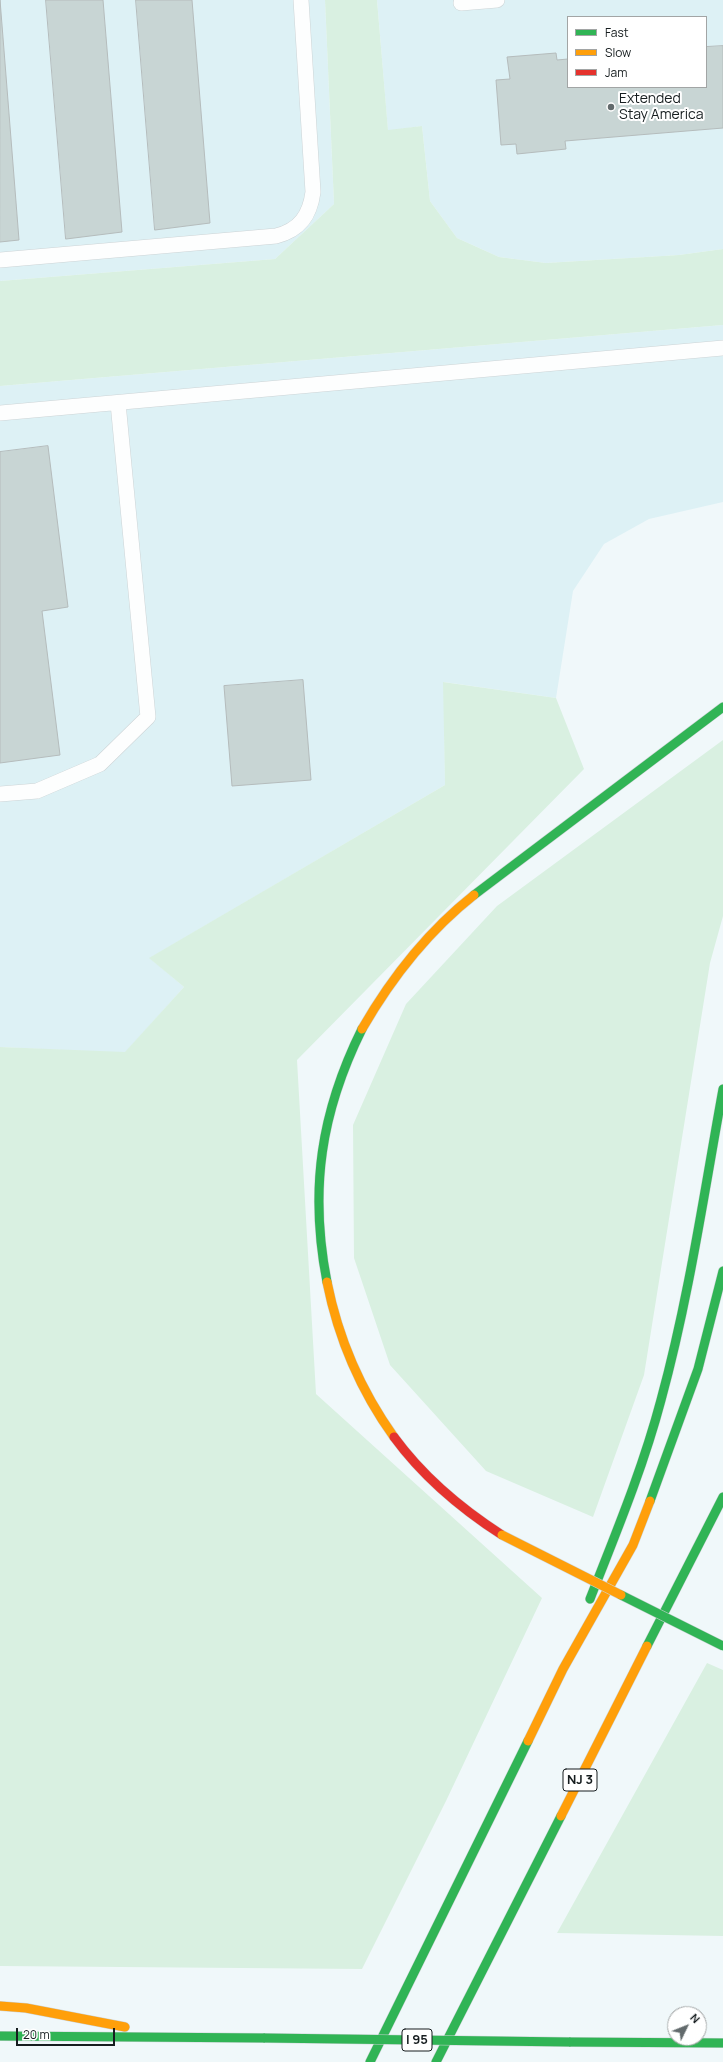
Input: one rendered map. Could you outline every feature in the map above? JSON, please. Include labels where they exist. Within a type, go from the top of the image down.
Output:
[{"type":"main road","points":[[723,707],[518,861],[450,915],[425,939],[381,994],[364,1025],[335,1093],[326,1126],[318,1193],[322,1259],[337,1327],[368,1398],[387,1429],[409,1457],[456,1503],[502,1535],[723,1646]]},
{"type":"main road","points":[[563,1669],[632,1491],[661,1402],[686,1290],[723,1089]]},
{"type":"main road","points":[[370,2062],[563,1669],[634,1545],[698,1369],[723,1271]]},
{"type":"main road","name":"NJ 3","points":[[436,2062],[723,1497]]},
{"type":"main road","points":[[0,2006],[26,2008],[180,2038]]},
{"type":"main road","name":"I 95","points":[[0,2036],[723,2043]]},
{"type":"lane","points":[[0,260],[276,236],[286,234],[298,227],[306,217],[312,204],[313,192],[301,0]]},
{"type":"lane","points":[[462,2],[497,0]]},
{"type":"lane","points":[[0,413],[723,348]]},
{"type":"lane","points":[[0,794],[37,792],[100,764],[148,717],[118,403]]},
{"type":"shaded area","points":[[0,0],[325,0],[334,204],[275,259],[0,281]]},
{"type":"shaded area","points":[[377,0],[723,0],[723,249],[679,255],[546,263],[499,257],[457,238],[430,201],[422,126],[388,131]]},
{"type":"shaded area","points":[[723,325],[723,502],[649,519],[604,544],[573,591],[556,698],[444,682],[445,785],[150,958],[184,987],[125,1053],[0,1047],[0,386]]},
{"type":"green space","points":[[325,0],[377,0],[388,130],[422,126],[430,201],[457,238],[499,257],[546,263],[679,255],[723,249],[723,325],[0,386],[0,281],[275,259],[334,204]]},
{"type":"green space","points":[[443,682],[556,698],[584,769],[297,1060],[316,1394],[542,1598],[446,1801],[362,1969],[0,1966],[0,1047],[125,1052],[184,987],[149,958],[445,785]]},
{"type":"green space","points":[[723,740],[723,916],[710,963],[644,1375],[593,1517],[486,1471],[390,1365],[354,1258],[353,1125],[406,1004],[497,906]]},
{"type":"green space","points":[[707,1663],[723,1670],[723,1936],[557,1933]]},
{"type":"building","points":[[0,0],[19,240],[0,242]]},
{"type":"building","points":[[46,0],[103,0],[122,232],[66,239]]},
{"type":"building","points":[[136,0],[192,0],[210,223],[155,230]]},
{"type":"building","name":"Extended Stay America","points":[[723,46],[723,128],[565,141],[566,149],[517,154],[516,144],[501,145],[496,80],[510,79],[507,57],[556,53],[557,60],[567,59],[567,88],[707,88],[707,47]]},
{"type":"building","points":[[48,446],[68,607],[42,611],[60,755],[0,763],[0,452]]},
{"type":"building","points":[[303,680],[311,780],[232,786],[224,686]]},
{"type":"traffic: fast","points":[[474,895],[723,707]]},
{"type":"traffic: fast","points":[[327,1282],[319,1215],[319,1183],[322,1152],[328,1121],[337,1090],[362,1029]]},
{"type":"traffic: fast","points":[[590,1599],[646,1450],[671,1362],[688,1284],[723,1089]]},
{"type":"traffic: fast","points":[[650,1501],[698,1369],[723,1271]]},
{"type":"traffic: fast","points":[[647,1646],[723,1497]]},
{"type":"traffic: fast","points":[[621,1595],[723,1646]]},
{"type":"traffic: fast","points":[[370,2062],[528,1741]]},
{"type":"traffic: fast","points":[[436,2062],[561,1816]]},
{"type":"traffic: fast","points":[[0,2036],[265,2038]]},
{"type":"traffic: fast","points":[[265,2038],[569,2042]]},
{"type":"traffic: fast","points":[[569,2042],[723,2043]]},
{"type":"traffic: slow","points":[[362,1029],[386,991],[412,956],[441,924],[474,895]]},
{"type":"traffic: slow","points":[[327,1282],[337,1323],[352,1363],[371,1401],[394,1437]]},
{"type":"traffic: slow","points":[[528,1741],[563,1669],[633,1545],[650,1501]]},
{"type":"traffic: slow","points":[[502,1535],[621,1595]]},
{"type":"traffic: slow","points":[[561,1816],[647,1646]]},
{"type":"traffic: slow","points":[[0,2006],[26,2008],[125,2027]]},
{"type":"traffic: jam","points":[[394,1437],[430,1479],[457,1503],[502,1535]]},
{"type":"place","name":"Extended Stay America","points":[[611,107]]}]
